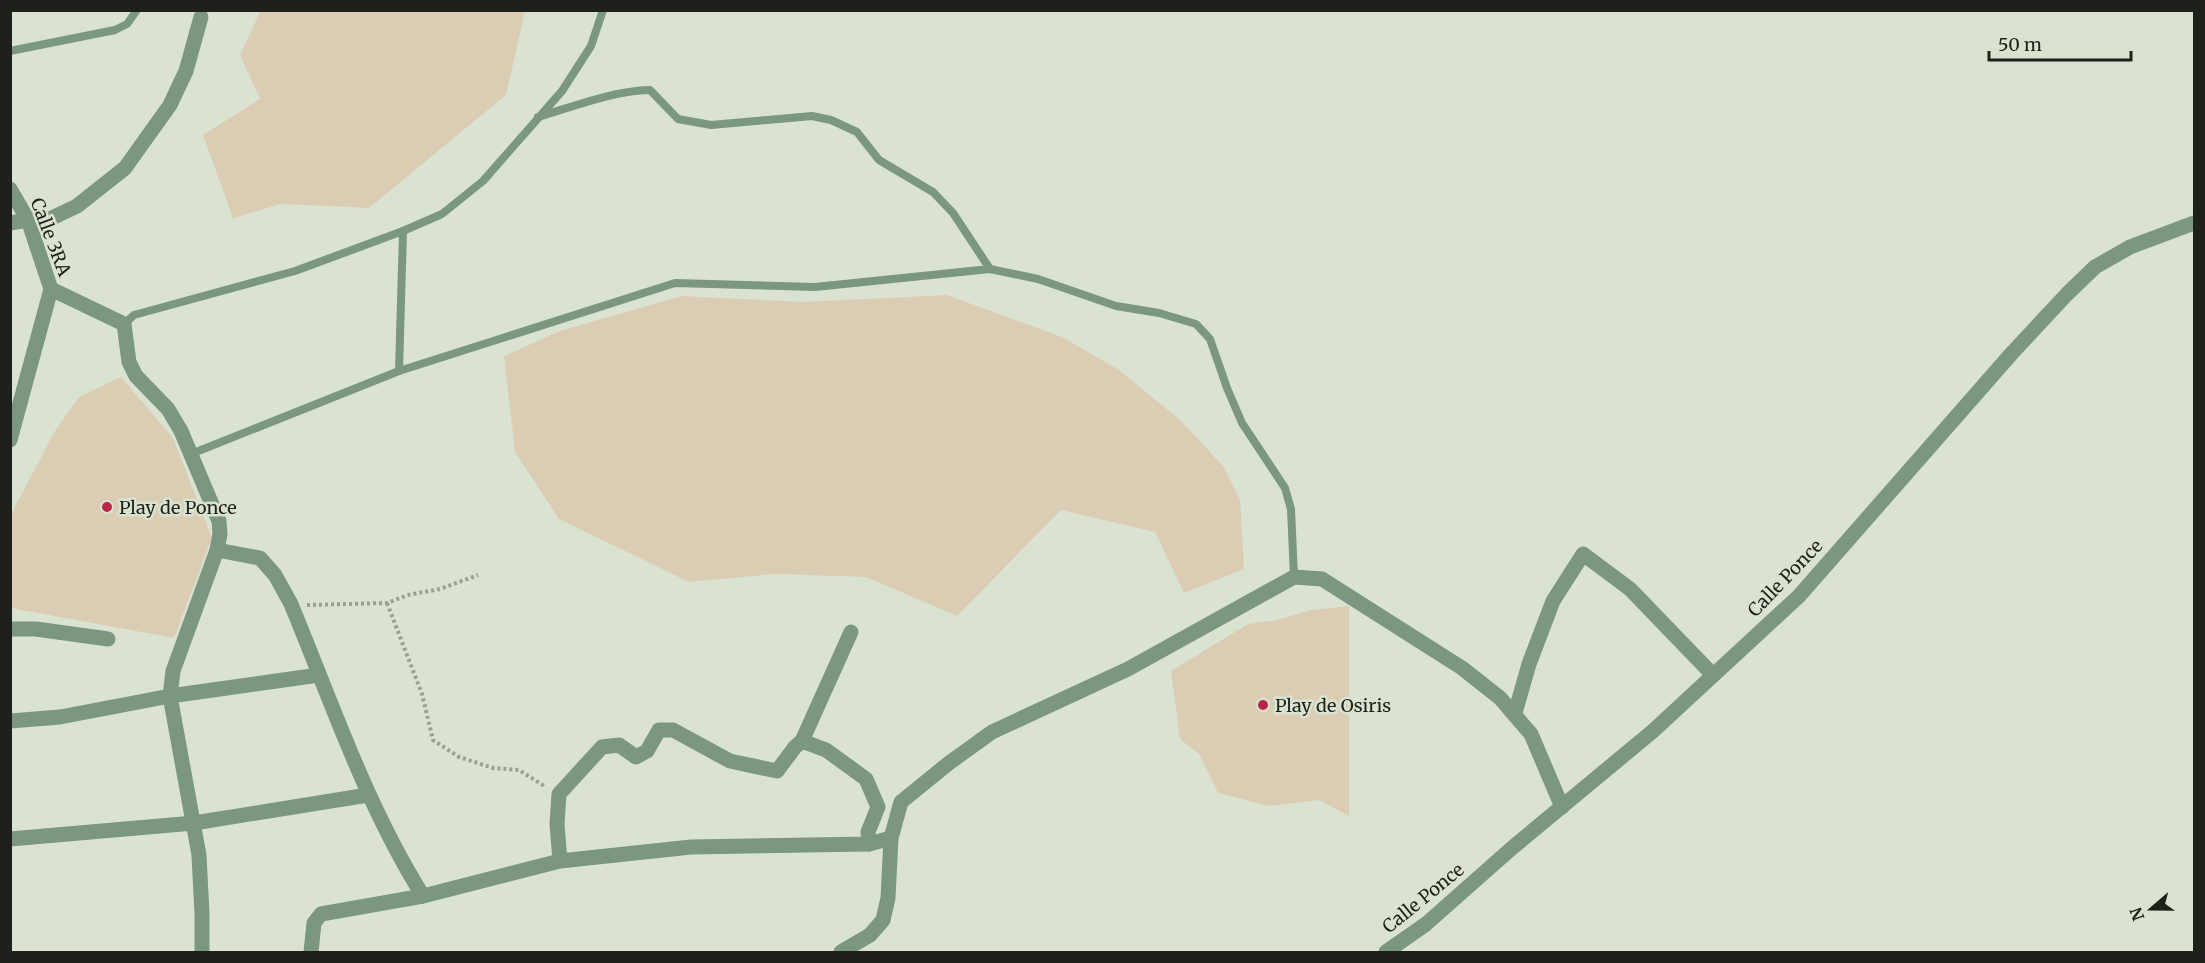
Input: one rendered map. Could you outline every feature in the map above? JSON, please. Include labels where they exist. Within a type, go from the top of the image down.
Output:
[{"type":"street","points":[[10,223],[29,224],[77,206],[125,168],[170,105],[186,71],[201,17]]},
{"type":"street","name":"Calle 3RA","points":[[10,189],[29,224],[51,289],[10,440]]},
{"type":"street","name":"Calle Ponce","points":[[1386,952],[1426,924],[1653,731],[1799,596],[2012,353],[2067,294],[2096,267],[2130,247],[2194,223]]},
{"type":"street","points":[[51,289],[124,324],[129,362],[136,376],[168,408],[191,454],[219,521],[220,534],[217,549],[173,671],[170,696],[200,867],[202,952]]},
{"type":"street","points":[[217,549],[260,558],[275,575],[291,604],[368,795],[398,856],[423,896]]},
{"type":"street","points":[[1515,713],[1529,664],[1553,601],[1583,554],[1630,589],[1712,674]]},
{"type":"street","points":[[841,952],[870,935],[883,920],[888,898],[891,838],[901,802],[992,732],[1128,669],[1294,577],[1322,579],[1462,668],[1500,698],[1531,734],[1562,807]]},
{"type":"street","points":[[10,629],[36,629],[108,639]]},
{"type":"street","points":[[560,861],[557,824],[559,794],[602,747],[619,745],[636,757],[646,751],[659,730],[673,730],[730,761],[777,771],[802,741],[851,632]]},
{"type":"street","points":[[10,721],[60,717],[170,696],[319,675]]},
{"type":"street","points":[[802,741],[826,750],[866,779],[878,807],[868,832],[869,844]]},
{"type":"street","points":[[10,839],[194,823],[368,795]]},
{"type":"street","points":[[311,952],[314,923],[321,914],[423,896],[560,861],[691,847],[869,844],[891,838]]},
{"type":"lane","points":[[10,51],[60,43],[115,30],[127,24],[137,10]]},
{"type":"lane","points":[[124,324],[134,315],[295,271],[403,231],[442,213],[483,182],[562,91],[591,46],[603,10]]},
{"type":"lane","points":[[538,117],[611,95],[650,90],[678,119],[711,125],[812,116],[831,120],[857,132],[879,160],[933,192],[953,213],[990,269]]},
{"type":"lane","points":[[399,371],[403,231]]},
{"type":"lane","points":[[191,454],[399,371],[675,283],[815,287],[990,269],[1038,279],[1116,306],[1159,313],[1196,324],[1210,339],[1242,423],[1285,488],[1291,509],[1294,577]]},
{"type":"path","points":[[291,604],[324,606],[387,603],[408,595],[440,589],[478,575]]},
{"type":"path","points":[[387,603],[422,694],[433,740],[459,757],[493,768],[519,770],[559,794]]},
{"type":"shaded area","points":[[261,10],[525,11],[506,95],[369,208],[281,204],[233,218],[203,135],[260,99],[240,55]]},
{"type":"shaded area","points":[[947,295],[1062,337],[1119,370],[1180,420],[1224,467],[1240,500],[1244,569],[1184,593],[1155,532],[1061,510],[957,616],[866,577],[776,574],[689,582],[559,519],[515,452],[504,356],[560,331],[682,296],[803,302]]},
{"type":"shaded area","name":"Play de Ponce","points":[[121,377],[173,438],[212,538],[174,638],[11,608],[11,514],[55,431],[79,397]]},
{"type":"shaded area","name":"Play de Osiris","points":[[1349,606],[1349,816],[1319,800],[1269,806],[1218,793],[1199,754],[1180,739],[1171,671],[1248,624],[1277,620],[1311,610]]},
{"type":"place","name":"Play de Ponce","points":[[107,507]]},
{"type":"place","name":"Play de Osiris","points":[[1263,705]]}]
